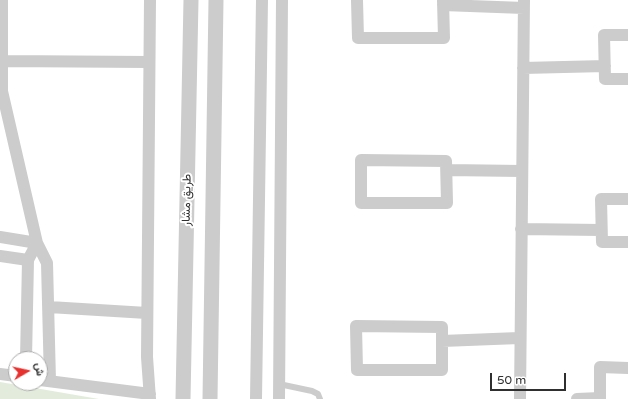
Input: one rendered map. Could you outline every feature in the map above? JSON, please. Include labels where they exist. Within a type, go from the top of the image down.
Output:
[{"type":"street","points":[[2,0],[2,91],[37,243],[47,263],[49,307],[47,351]]},
{"type":"street","points":[[48,380],[150,397],[147,357],[147,313],[150,0]]},
{"type":"street","name":"طريق مشار","points":[[183,399],[191,0]]},
{"type":"street","points":[[210,399],[216,0]]},
{"type":"street","points":[[256,399],[262,0]]},
{"type":"street","points":[[279,399],[282,0]]},
{"type":"street","points":[[358,0],[358,38],[444,38],[443,3],[524,4],[519,338],[520,399]]},
{"type":"street","points":[[628,35],[604,35],[605,78],[628,79]]},
{"type":"street","points":[[1,61],[149,62]]},
{"type":"street","points":[[523,68],[605,66]]},
{"type":"street","points":[[360,160],[446,160],[446,170],[447,203],[361,203],[360,160]]},
{"type":"street","points":[[446,170],[522,171]]},
{"type":"street","points":[[628,199],[601,199],[602,242],[628,242]]},
{"type":"street","points":[[521,229],[601,230]]},
{"type":"street","points":[[0,237],[37,243]]},
{"type":"street","points":[[26,351],[28,260],[37,243]]},
{"type":"street","points":[[0,256],[28,260]]},
{"type":"street","points":[[49,307],[147,313]]},
{"type":"street","points":[[356,326],[442,327],[442,340],[442,370],[357,370],[356,326]]},
{"type":"street","points":[[442,340],[519,338]]},
{"type":"street","points":[[577,399],[600,399],[600,367],[628,368]]},
{"type":"lane","points":[[279,384],[312,391],[318,394],[320,399]]},
{"type":"green space","points":[[0,382],[8,383],[8,391],[48,390],[99,399],[0,399]]}]
